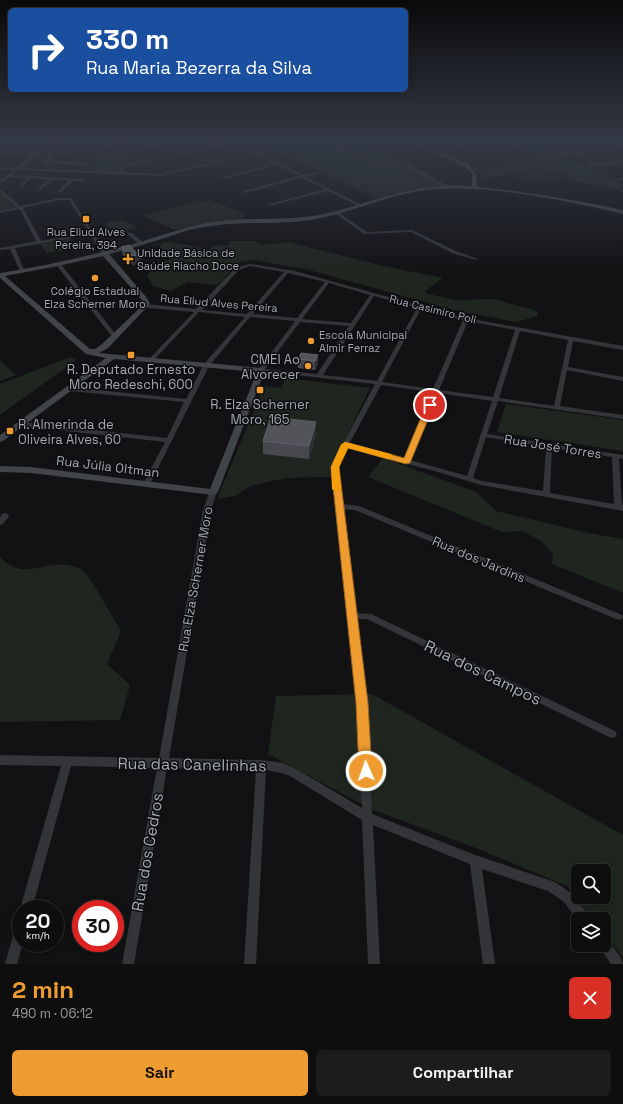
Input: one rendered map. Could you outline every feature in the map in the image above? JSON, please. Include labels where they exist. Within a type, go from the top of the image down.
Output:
[{"type":"street","points":[[60,192],[66,186]]},
{"type":"street","points":[[244,192],[266,186]]},
{"type":"street","points":[[322,186],[362,206]]},
{"type":"street","points":[[444,186],[448,188]]},
{"type":"street","points":[[0,275],[59,265],[105,254],[142,244],[190,228],[210,224],[302,219],[337,213],[411,192],[448,188],[475,188],[578,202],[623,212]]},
{"type":"street","points":[[270,206],[328,189]]},
{"type":"street","points":[[0,190],[21,208],[39,242]]},
{"type":"street","name":"Rua Eliud Alves Pereira","points":[[21,208],[59,199],[68,199],[73,202],[105,254],[145,299],[147,306],[352,325]]},
{"type":"street","points":[[0,212],[21,208]]},
{"type":"street","points":[[337,213],[366,233],[412,231],[454,252],[476,259]]},
{"type":"street","points":[[0,249],[92,233]]},
{"type":"street","points":[[130,234],[142,244]]},
{"type":"street","points":[[12,247],[23,272]]},
{"type":"street","points":[[59,265],[115,337]]},
{"type":"street","name":"Rua Casimiro Poli","points":[[197,311],[237,269],[244,266],[287,271],[466,319],[623,348]]},
{"type":"street","points":[[147,484],[206,365],[287,271]]},
{"type":"street","points":[[0,275],[85,349],[94,354],[378,383],[623,417]]},
{"type":"street","name":"Rua Elza Scherner Moro","points":[[163,763],[207,510],[213,492],[261,370],[328,281]]},
{"type":"street","points":[[319,376],[373,294]]},
{"type":"street","points":[[85,349],[97,351],[105,346],[147,306]]},
{"type":"street","points":[[374,964],[364,725],[334,471],[336,462],[420,307]]},
{"type":"street","points":[[151,360],[197,311]]},
{"type":"street","points":[[406,461],[466,319]]},
{"type":"street","points":[[469,480],[518,328]]},
{"type":"street","points":[[556,408],[570,338]]},
{"type":"street","points":[[105,346],[105,353],[114,356]]},
{"type":"street","points":[[0,439],[114,356]]},
{"type":"street","points":[[564,368],[623,379]]},
{"type":"street","points":[[68,389],[188,401]]},
{"type":"street","points":[[21,424],[168,440]]},
{"type":"street","name":"Rua José Torres","points":[[484,435],[623,457]]},
{"type":"street","points":[[345,445],[406,461],[481,484],[621,507],[615,456]]},
{"type":"street","points":[[546,495],[549,445]]},
{"type":"street","name":"Rua Júlia Oltman","points":[[0,469],[31,470],[213,492]]},
{"type":"street","name":"Rua dos Jardins","points":[[338,506],[356,508],[619,617]]},
{"type":"street","name":"Rua dos Campos","points":[[352,616],[368,616],[612,734]]},
{"type":"street","name":"Rua das Canelinhas","points":[[0,760],[261,765],[283,768],[294,773],[368,818],[475,861],[551,886],[567,897],[579,912]]},
{"type":"street","points":[[28,900],[67,761]]},
{"type":"street","name":"Rua dos Cedros","points":[[128,964],[163,763]]},
{"type":"street","points":[[250,964],[261,765]]},
{"type":"street","points":[[475,861],[489,964]]},
{"type":"street","points":[[11,964],[14,952]]},
{"type":"street","points":[[609,952],[618,964]]},
{"type":"shaded area","points":[[351,186],[451,186],[412,189],[379,199]]},
{"type":"shaded area","points":[[602,186],[623,187],[613,188]]},
{"type":"shaded area","points":[[3,193],[18,207],[0,211],[0,194]]},
{"type":"shaded area","points":[[209,200],[246,214],[241,220],[207,223],[175,230],[142,215]]},
{"type":"shaded area","points":[[123,220],[138,228],[127,230],[129,233],[108,237],[107,234],[97,235],[95,232],[105,229],[106,223]]},
{"type":"shaded area","points":[[70,239],[71,249],[47,253],[40,244]]},
{"type":"shaded area","points":[[230,241],[254,241],[262,245],[288,242],[383,266],[443,278],[425,291],[428,294],[456,300],[494,299],[537,311],[538,316],[516,322],[458,311],[309,270],[254,260],[240,262],[217,285],[188,282],[171,291],[153,286],[147,275],[159,262],[171,259],[160,248],[161,244],[167,242],[210,249],[214,246],[230,245]]},
{"type":"shaded area","points":[[71,357],[76,360],[0,415],[0,384]]},
{"type":"shaded area","points":[[0,360],[16,375],[0,381]]},
{"type":"shaded area","points":[[286,378],[370,388],[333,464],[331,477],[286,478],[250,486],[235,496],[217,499],[264,386],[281,388]]},
{"type":"shaded area","points":[[506,404],[623,420],[623,451],[497,432]]},
{"type":"shaded area","points":[[383,458],[476,492],[496,511],[588,533],[623,539],[623,593],[552,564],[553,554],[541,541],[522,531],[502,532],[368,477]]},
{"type":"shaded area","points":[[0,556],[9,565],[19,569],[61,565],[72,566],[83,571],[87,575],[121,631],[107,664],[130,685],[120,720],[0,722]]},
{"type":"shaded area","points":[[372,694],[623,835],[623,958],[611,942],[611,912],[587,912],[581,904],[611,904],[611,864],[571,864],[571,891],[567,886],[481,850],[371,809],[268,754],[276,696]]},
{"type":"building","points":[[129,245],[139,255],[131,256],[121,247]]},
{"type":"building","points":[[301,353],[318,355],[315,361],[298,359]]},
{"type":"building","points":[[271,417],[316,422],[309,446],[263,441]]},
{"type":"waterway","points":[[613,186],[623,192]]},
{"type":"slow traffic","points":[[336,489],[334,471],[336,462],[345,445],[388,456]]},
{"type":"place","name":"Rua Eliud Alves Pereira, 394","points":[[86,219]]},
{"type":"place","name":"Unidade Básica de Saúde Riacho Doce","points":[[128,259]]},
{"type":"place","name":"Colégio Estadual Elza Scherner Moro","points":[[95,278]]},
{"type":"place","name":"Escola Municipal Almir Ferraz","points":[[311,341]]},
{"type":"place","name":"R. Deputado Ernesto Moro Redeschi, 600","points":[[131,355]]},
{"type":"place","name":"CMEI Ao Alvorecer","points":[[308,366]]},
{"type":"place","name":"R. Elza Scherner Moro, 165","points":[[260,390]]},
{"type":"place","name":"R. Almerinda de Oliveira Alves, 60","points":[[10,431]]},
{"type":"route","points":[[366,771],[362,703],[334,471],[336,462],[345,445],[406,461],[430,405]]}]
